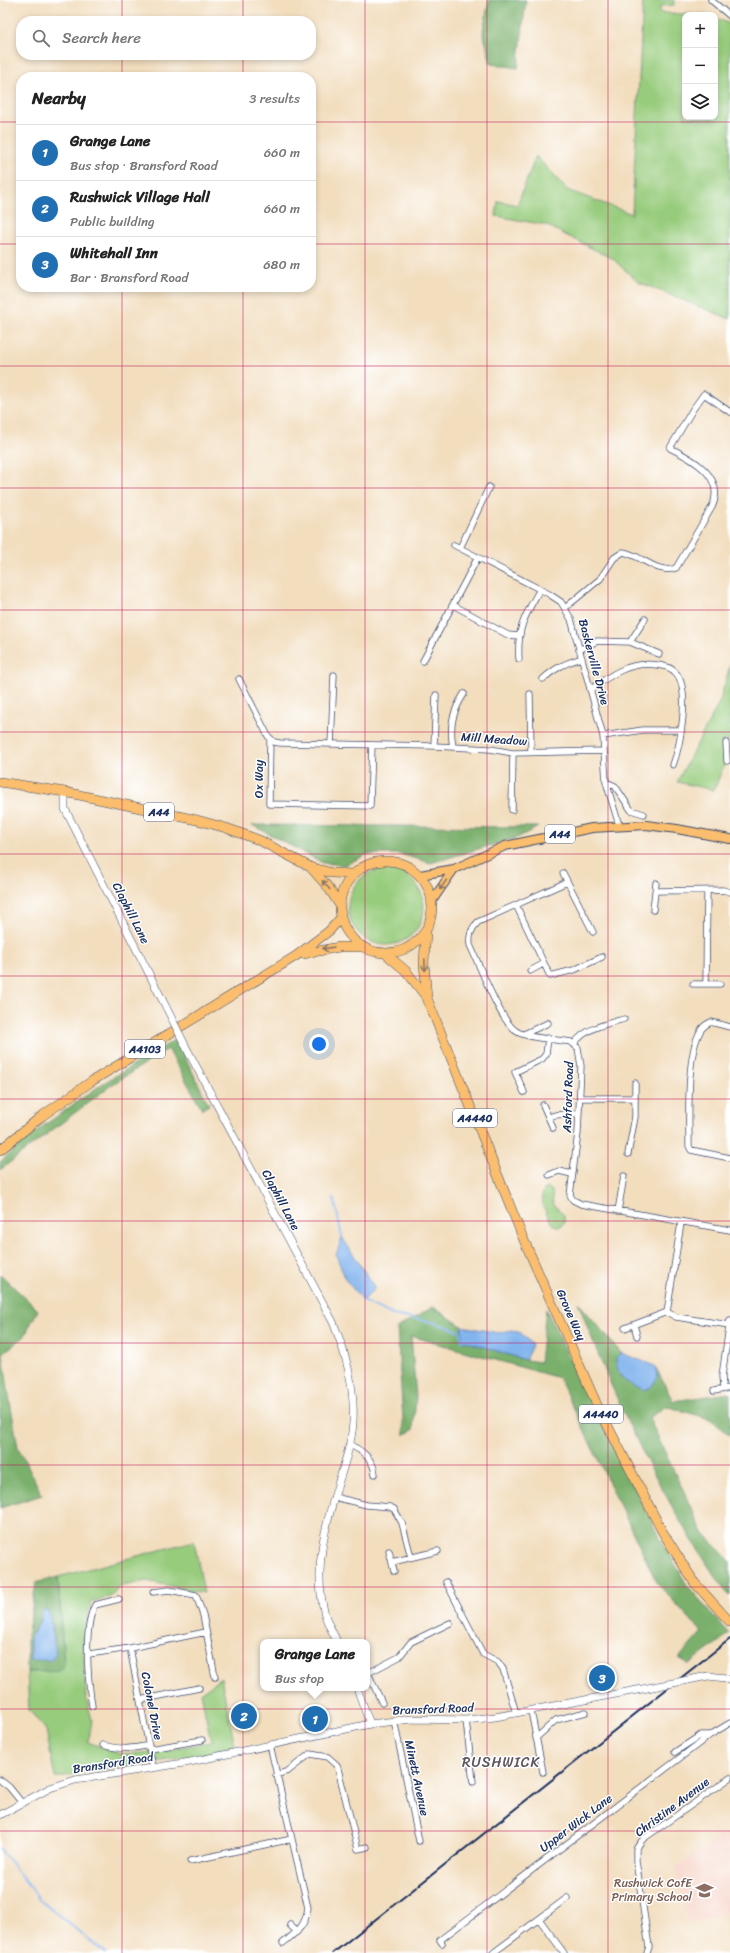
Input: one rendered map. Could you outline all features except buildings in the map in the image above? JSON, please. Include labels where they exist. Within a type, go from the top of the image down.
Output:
[{"type":"highway","name":"A44","points":[[0,782],[64,792],[226,828],[259,840],[310,867],[332,873],[353,874]]},
{"type":"highway","points":[[379,861],[394,861],[408,866],[420,875],[430,891],[432,901],[432,917],[426,932],[418,941],[409,948],[386,954],[374,952],[362,947],[352,940],[340,919],[339,904],[343,888],[353,874],[365,865],[379,861]]},
{"type":"highway","name":"A44","points":[[310,867],[328,886],[339,904]]},
{"type":"highway","name":"A4103","points":[[0,1150],[42,1116],[92,1081],[296,956],[323,936],[340,919]]},
{"type":"highway","name":"Grove Way","points":[[426,932],[424,963],[427,998]]},
{"type":"highway","name":"A4103","points":[[296,956],[331,948],[362,947]]},
{"type":"highway","name":"Grove Way","points":[[386,954],[406,971],[427,998],[523,1238],[598,1407],[662,1531],[694,1582],[730,1622]]},
{"type":"main road","name":"A44","points":[[420,875],[454,869],[505,846],[592,828],[619,825],[646,825],[672,828],[730,839]]},
{"type":"main road","points":[[432,901],[454,869]]},
{"type":"street","points":[[711,0],[730,16]]},
{"type":"street","points":[[565,608],[600,579],[614,558],[623,552],[638,556],[664,570],[676,568],[712,507],[716,496],[712,479],[705,469],[687,456],[670,448],[704,394],[730,412]]},
{"type":"street","name":"Baskerville Drive","points":[[489,487],[457,546],[540,589],[561,602],[565,608],[571,619],[603,736],[606,782],[619,825]]},
{"type":"street","points":[[423,661],[478,557]]},
{"type":"street","points":[[519,659],[519,636],[522,623],[540,589]]},
{"type":"street","points":[[453,605],[508,635],[519,636]]},
{"type":"street","points":[[630,642],[645,619]]},
{"type":"street","points":[[579,650],[597,642],[630,642],[659,654]]},
{"type":"street","points":[[544,679],[557,667],[570,660],[582,658]]},
{"type":"street","points":[[590,690],[606,678],[622,669],[644,664],[666,666],[676,673],[682,684],[683,694],[678,752],[673,765]]},
{"type":"street","points":[[331,744],[334,676]]},
{"type":"street","name":"Ox Way","points":[[239,679],[270,739],[269,804],[309,806],[370,806],[372,745]]},
{"type":"street","points":[[453,747],[451,737],[453,715],[464,694]]},
{"type":"street","points":[[530,694],[532,752]]},
{"type":"street","points":[[270,739],[280,743],[434,746],[436,695]]},
{"type":"street","points":[[603,736],[643,730],[681,730]]},
{"type":"street","points":[[726,743],[729,752],[727,761]]},
{"type":"street","name":"Mill Meadow","points":[[434,746],[490,749],[513,753],[604,751]]},
{"type":"street","points":[[512,810],[513,753]]},
{"type":"street","points":[[606,782],[615,786],[631,810],[644,814]]},
{"type":"street","name":"Claphill Lane","points":[[64,792],[65,809],[188,1051],[335,1328],[345,1352],[350,1373],[353,1400],[353,1422],[349,1445],[322,1541],[320,1576],[324,1612],[336,1639]]},
{"type":"street","points":[[563,873],[593,932]]},
{"type":"street","name":"Ashford Road","points":[[567,882],[478,922],[474,927],[470,938],[470,945],[503,1015],[516,1031],[574,1044],[578,1048],[581,1059],[581,1098],[570,1194],[573,1200],[581,1204],[681,1223],[730,1230]]},
{"type":"street","points":[[653,910],[656,883]]},
{"type":"street","points":[[656,891],[730,892]]},
{"type":"street","points":[[706,984],[707,891]]},
{"type":"street","points":[[516,905],[550,976],[574,970],[602,957]]},
{"type":"street","points":[[530,971],[543,964]]},
{"type":"street","points":[[693,984],[720,984]]},
{"type":"street","points":[[574,1044],[581,1034],[624,1019]]},
{"type":"street","points":[[730,1026],[711,1022],[702,1028],[696,1040],[689,1090],[689,1146],[691,1150],[730,1158]]},
{"type":"street","points":[[524,1034],[548,1023]]},
{"type":"street","points":[[524,1092],[515,1072],[542,1058],[546,1054],[548,1038]]},
{"type":"street","points":[[628,1154],[634,1128],[635,1083]]},
{"type":"street","points":[[581,1098],[635,1098]]},
{"type":"street","points":[[543,1105],[553,1128]]},
{"type":"street","points":[[549,1117],[560,1114],[579,1113]]},
{"type":"street","points":[[549,1175],[559,1171],[572,1174]]},
{"type":"street","points":[[618,1211],[624,1176]]},
{"type":"street","points":[[667,1312],[681,1223]]},
{"type":"street","points":[[667,1312],[676,1317],[730,1323],[722,1376],[723,1389]]},
{"type":"street","points":[[625,1328],[667,1312]]},
{"type":"street","points":[[634,1325],[637,1336]]},
{"type":"street","points":[[714,1391],[730,1388]]},
{"type":"street","points":[[349,1445],[357,1447],[371,1462],[374,1467],[375,1474]]},
{"type":"street","points":[[334,1497],[367,1506],[390,1507],[398,1512],[411,1557]]},
{"type":"street","points":[[389,1551],[394,1571]]},
{"type":"street","points":[[392,1562],[438,1551]]},
{"type":"street","points":[[446,1582],[482,1654],[498,1662],[503,1669],[516,1713]]},
{"type":"street","points":[[153,1592],[169,1590],[196,1595],[203,1615],[215,1677]]},
{"type":"street","points":[[92,1706],[89,1690],[89,1654],[87,1638],[90,1616],[95,1605],[119,1599]]},
{"type":"street","points":[[370,1671],[399,1657],[411,1642],[450,1623]]},
{"type":"street","points":[[89,1654],[130,1648],[206,1632]]},
{"type":"street","name":"Colonel Drive","points":[[130,1648],[153,1768]]},
{"type":"street","points":[[370,1676],[382,1703]]},
{"type":"street","name":"Bransford Road","points":[[0,1815],[22,1802],[62,1783],[190,1762],[370,1724],[394,1720],[466,1720],[531,1711],[708,1676],[726,1678],[730,1681]]},
{"type":"street","points":[[140,1700],[199,1688]]},
{"type":"street","points":[[358,1691],[370,1724]]},
{"type":"street","points":[[531,1711],[543,1772]]},
{"type":"street","points":[[536,1738],[556,1720],[586,1712]]},
{"type":"street","name":"Minett Avenue","points":[[394,1720],[419,1841]]},
{"type":"street","points":[[466,1720],[472,1782]]},
{"type":"street","name":"Upper Wick Lane","points":[[442,1943],[440,1940],[710,1735],[730,1723]]},
{"type":"street","points":[[675,1752],[701,1735],[710,1735]]},
{"type":"street","points":[[103,1745],[117,1750],[126,1750],[202,1740]]},
{"type":"street","points":[[270,1745],[308,1908],[306,1921],[297,1932],[283,1943]]},
{"type":"street","points":[[276,1775],[288,1771],[310,1754],[328,1757],[337,1765],[358,1849],[367,1847]]},
{"type":"street","name":"Christine Avenue","points":[[647,1953],[649,1947],[636,1861],[636,1849],[643,1839],[730,1778]]},
{"type":"street","points":[[0,1780],[9,1787],[22,1802]]},
{"type":"street","points":[[190,1861],[292,1839]]},
{"type":"street","points":[[493,1953],[567,1898]]},
{"type":"street","points":[[539,1919],[564,1953]]},
{"type":"street","points":[[290,1925],[297,1932]]},
{"type":"shaded area","name":"Rushwick CofE Primary School","points":[[725,1833],[730,1837],[730,1911],[689,1925],[675,1869]]},
{"type":"green space","points":[[489,0],[526,0],[518,68],[491,64],[483,31]]},
{"type":"green space","points":[[643,0],[674,0],[674,5],[660,6],[660,12],[682,14],[682,120],[718,120],[718,19],[730,24],[730,319],[638,282],[613,259],[546,225],[496,216],[498,201],[517,205],[536,156],[567,190],[632,214]]},
{"type":"green space","points":[[730,665],[730,741],[723,740],[725,763],[714,790],[677,782],[720,701]]},
{"type":"green space","points":[[252,825],[538,827],[519,837],[431,863],[400,854],[368,854],[345,865],[323,863]]},
{"type":"green space","points":[[386,869],[401,872],[413,880],[421,892],[424,907],[421,922],[413,934],[401,942],[386,945],[371,942],[359,934],[351,922],[348,907],[351,892],[359,880],[371,872]]},
{"type":"green space","points":[[176,1039],[209,1105],[202,1109],[168,1049],[110,1086],[0,1170],[0,1162],[42,1127],[102,1084]]},
{"type":"green space","points":[[549,1188],[552,1191],[553,1204],[564,1215],[564,1224],[559,1227],[552,1224],[542,1202],[545,1189]]},
{"type":"green space","points":[[0,1274],[38,1310],[24,1337],[3,1353],[18,1447],[42,1495],[0,1508]]},
{"type":"green space","points":[[578,1302],[621,1353],[621,1377],[651,1387],[655,1366],[673,1401],[730,1393],[730,1435],[710,1419],[666,1406],[649,1418],[703,1533],[730,1561],[730,1596],[718,1580],[670,1503],[640,1447],[613,1390]]},
{"type":"green space","points":[[433,1307],[462,1326],[463,1340],[525,1360],[540,1362],[546,1309],[589,1399],[661,1540],[687,1585],[729,1634],[689,1664],[679,1658],[702,1632],[657,1583],[559,1378],[411,1336],[416,1397],[413,1430],[404,1435],[397,1328]]},
{"type":"green space","points":[[194,1541],[204,1593],[147,1581],[118,1587],[112,1596],[91,1602],[83,1639],[86,1697],[92,1720],[88,1742],[121,1754],[156,1752],[211,1742],[201,1692],[221,1678],[235,1746],[191,1757],[84,1772],[55,1778],[46,1730],[29,1710],[27,1672],[59,1671],[64,1665],[58,1577]]},
{"type":"green space","points":[[58,1577],[64,1665],[59,1671],[27,1672],[27,1638],[36,1583]],"holes":[[[49,1613],[55,1641],[30,1660],[32,1634],[38,1623]]]},
{"type":"water","points":[[342,1237],[375,1288],[363,1301],[346,1280],[336,1255]]},
{"type":"water","points":[[462,1326],[498,1333],[511,1330],[521,1333],[532,1345],[525,1360],[462,1340]]},
{"type":"water","points":[[621,1353],[655,1366],[658,1377],[651,1387],[645,1390],[624,1380],[619,1372],[616,1358]]},
{"type":"water","points":[[46,1609],[49,1613],[56,1654],[51,1660],[30,1660],[30,1638],[41,1620],[41,1613]]},
{"type":"waterway","points":[[334,1198],[342,1237]]},
{"type":"waterway","points":[[363,1301],[393,1315],[432,1322],[460,1331],[462,1340]]},
{"type":"waterway","points":[[0,1849],[40,1900],[105,1953]]},
{"type":"railway","points":[[333,1953],[730,1639]]},
{"type":"place","name":"Whitehall Inn","points":[[602,1678]]},
{"type":"place","name":"Rushwick Village Hall","points":[[244,1716]]},
{"type":"place","name":"Grange Lane","points":[[315,1719]]},
{"type":"place","name":"Rushwick CofE Primary School","points":[[705,1890]]},
{"type":"district","name":"RUSHWICK","points":[[501,1762]]}]
